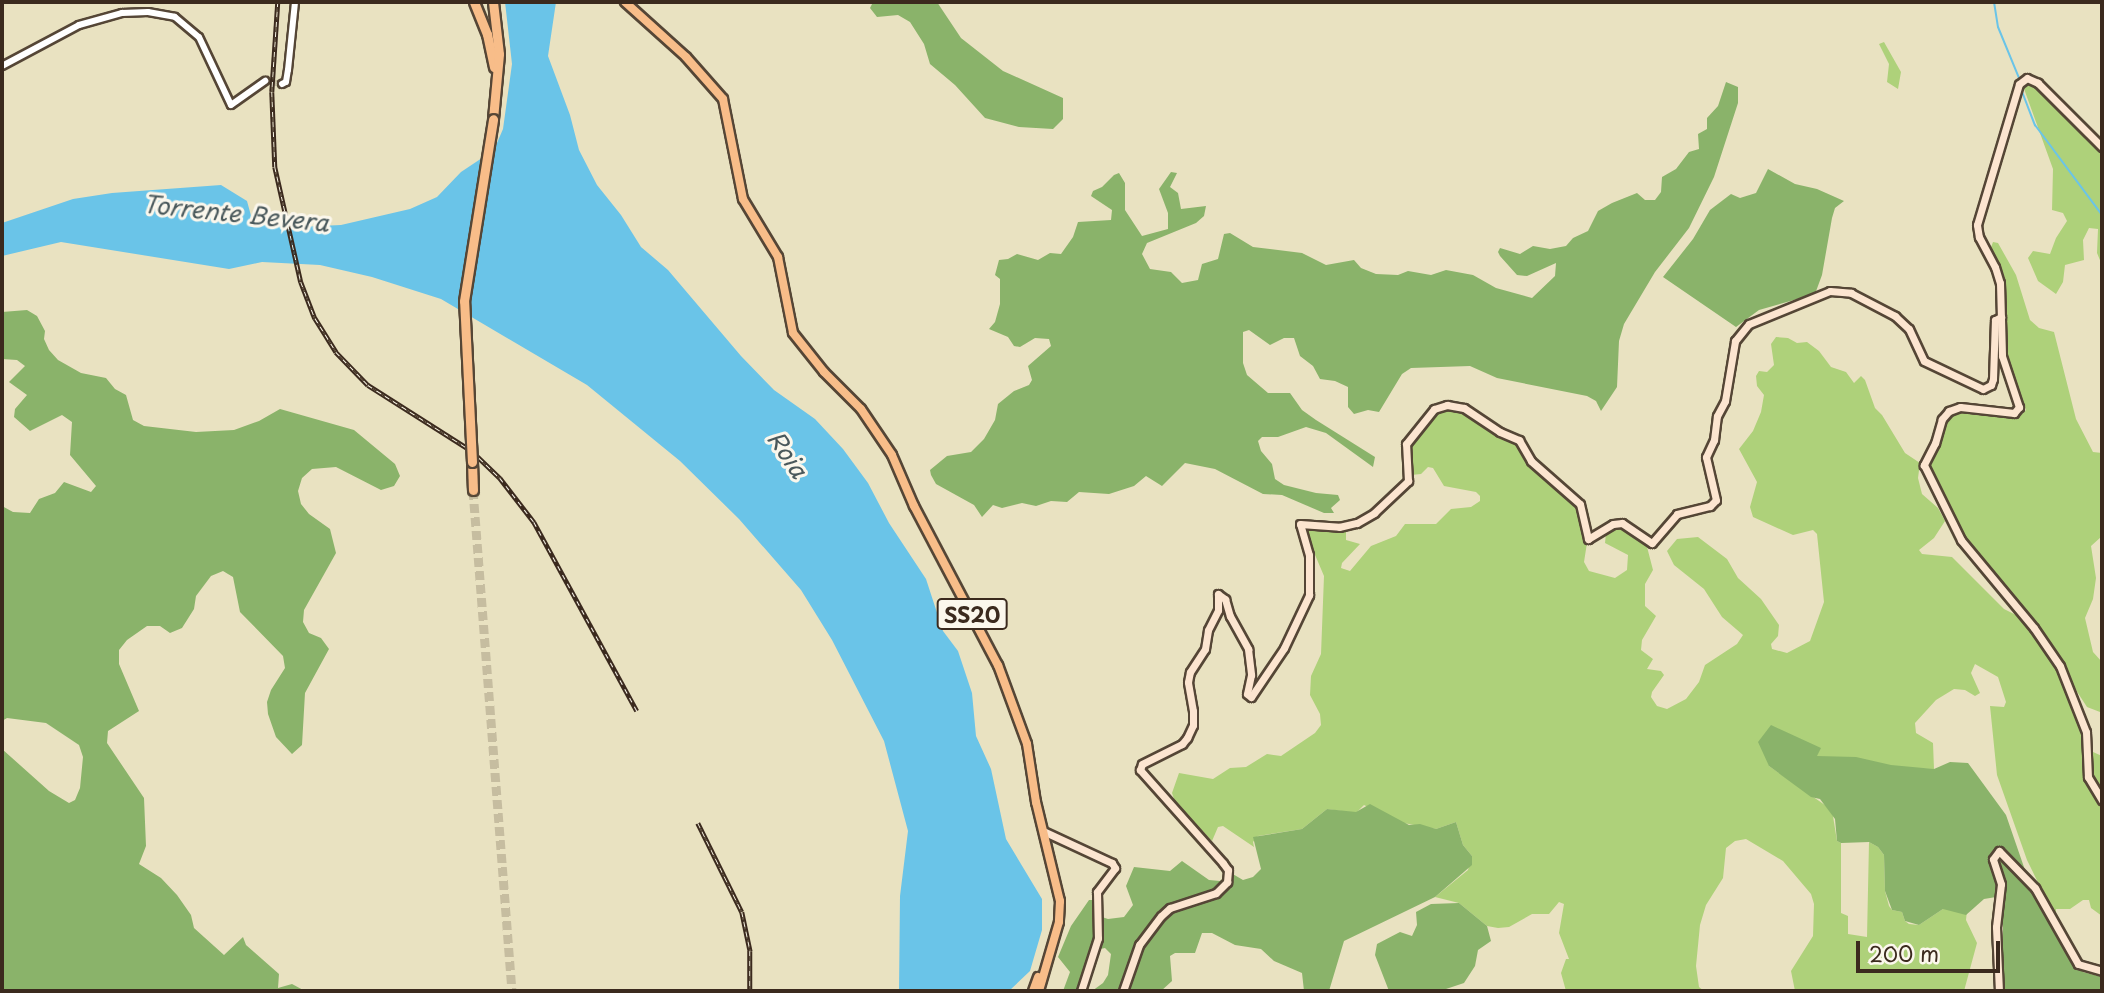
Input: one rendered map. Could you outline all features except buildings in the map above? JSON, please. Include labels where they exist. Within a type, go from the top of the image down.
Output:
[{"type":"highway","points":[[474,2],[490,44],[497,84]]},
{"type":"highway","points":[[473,490],[464,301],[497,84],[498,32],[493,2]]},
{"type":"main road","name":"SS20","points":[[625,2],[686,57],[723,99],[743,199],[778,257],[793,332],[816,363],[861,409],[892,455],[915,506],[998,665],[1027,744],[1043,831],[1060,901],[1059,922]]},
{"type":"main road","points":[[2102,147],[2038,83],[2027,78],[2019,84],[1977,225],[1979,237],[1998,275],[2002,356],[2019,399],[2018,409],[2014,413],[1997,414],[1960,407],[1949,411],[1942,419],[1935,443],[1924,465],[1961,540],[2034,628],[2060,666],[2086,732],[2088,777],[2102,800]]},
{"type":"main road","points":[[1123,991],[1139,945],[1161,916],[1170,908],[1216,893],[1227,882],[1229,875],[1223,863],[1140,770],[1142,764],[1182,744],[1187,738],[1193,711],[1188,682],[1205,649],[1208,630],[1218,610],[1218,594],[1226,599],[1230,616],[1248,649],[1251,675],[1247,695],[1251,697],[1284,648],[1309,595],[1310,555],[1300,524],[1339,527],[1357,523],[1374,513],[1408,481],[1406,444],[1434,409],[1447,405],[1464,408],[1500,432],[1519,440],[1531,461],[1580,504],[1588,539],[1613,524],[1622,523],[1652,543],[1677,514],[1710,506],[1716,500],[1706,457],[1714,440],[1717,416],[1725,401],[1735,341],[1749,324],[1830,291],[1851,293],[1895,316],[1909,329],[1924,361],[1983,388],[1991,385],[1993,379],[1995,320],[2001,317]]},
{"type":"main road","points":[[1043,831],[1114,866],[1115,872],[1096,894],[1098,937],[1081,991]]},
{"type":"main road","points":[[1999,991],[1996,927],[2001,884],[1993,859],[1999,851],[2035,888],[2078,964],[2102,971]]},
{"type":"main road","points":[[1033,991],[1059,922]]},
{"type":"main road","points":[[1041,991],[1060,934],[1059,922]]},
{"type":"street","points":[[282,84],[287,79],[295,2]]},
{"type":"street","points":[[2,66],[55,36],[97,19],[136,12],[167,14],[199,37],[231,105],[265,81]]},
{"type":"green space","points":[[873,2],[937,2],[961,38],[1003,71],[1063,98],[1063,119],[1053,129],[1019,127],[985,118],[955,85],[930,64],[924,44],[910,22],[898,15],[877,17],[870,8]]},
{"type":"green space","points":[[1884,42],[1901,72],[1898,89],[1887,82],[1889,64],[1879,44]]},
{"type":"green space","points":[[2027,81],[2036,85],[2102,150],[2102,265],[2097,253],[2098,229],[2089,228],[2083,240],[2084,260],[2065,265],[2063,282],[2056,294],[2038,281],[2028,258],[2033,251],[2050,254],[2067,221],[2063,213],[2052,210],[2053,169],[2023,86]]},
{"type":"green space","points":[[1726,82],[1738,87],[1738,103],[1714,177],[1689,228],[1655,272],[1624,324],[1619,341],[1617,387],[1601,411],[1596,401],[1587,396],[1497,378],[1470,366],[1411,368],[1402,374],[1379,412],[1368,410],[1354,414],[1348,407],[1348,387],[1335,381],[1320,379],[1313,366],[1300,356],[1294,338],[1284,338],[1270,345],[1249,330],[1243,332],[1243,363],[1247,375],[1268,393],[1290,393],[1302,410],[1375,457],[1373,467],[1326,433],[1306,427],[1278,437],[1262,437],[1258,441],[1261,451],[1272,464],[1275,479],[1284,485],[1338,495],[1340,500],[1331,508],[1334,513],[1324,513],[1282,495],[1263,494],[1215,469],[1185,463],[1162,486],[1146,476],[1134,486],[1109,494],[1079,492],[1067,502],[1051,501],[1036,506],[1022,503],[1002,508],[993,505],[982,517],[974,505],[936,484],[931,475],[930,470],[947,456],[971,452],[984,439],[995,420],[998,404],[1014,391],[1029,385],[1032,380],[1028,366],[1051,346],[1049,339],[1035,338],[1020,347],[1014,346],[1008,337],[989,329],[995,322],[1000,304],[1000,279],[995,275],[999,260],[1017,254],[1038,260],[1050,253],[1061,254],[1073,237],[1078,222],[1111,220],[1112,210],[1091,196],[1093,191],[1102,187],[1114,175],[1119,173],[1125,183],[1125,210],[1142,236],[1168,229],[1168,213],[1159,189],[1171,172],[1177,173],[1170,187],[1178,193],[1181,209],[1206,206],[1204,216],[1196,223],[1147,243],[1142,254],[1150,269],[1171,272],[1182,283],[1198,280],[1202,264],[1218,259],[1224,234],[1230,233],[1253,247],[1302,253],[1326,265],[1354,260],[1361,268],[1376,274],[1398,275],[1408,271],[1431,275],[1446,270],[1473,275],[1496,288],[1532,298],[1555,276],[1556,263],[1527,276],[1517,275],[1500,256],[1500,248],[1520,254],[1533,246],[1550,249],[1566,246],[1573,238],[1588,231],[1598,211],[1612,203],[1637,193],[1645,200],[1655,200],[1661,192],[1662,177],[1676,169],[1689,152],[1699,149],[1698,134],[1707,129],[1707,118],[1718,106]]},
{"type":"green space","points":[[1768,169],[1795,184],[1817,189],[1844,201],[1835,208],[1822,275],[1815,294],[1759,310],[1736,327],[1663,277],[1693,239],[1710,210],[1731,194],[1740,198],[1756,193]]},
{"type":"green space","points":[[1993,242],[1998,243],[2016,275],[2030,320],[2039,328],[2054,332],[2076,419],[2093,452],[2102,453],[2101,537],[2091,546],[2096,578],[2093,599],[2085,618],[2093,652],[2102,662],[2100,712],[2087,707],[2016,598],[1968,544],[1932,473],[1930,459],[1950,415],[1956,412],[2007,418],[2021,415],[2026,410],[2007,359],[2004,275],[1990,250]]},
{"type":"green space","points":[[27,310],[37,316],[45,331],[44,339],[49,350],[58,360],[81,373],[106,378],[115,389],[126,395],[133,420],[144,426],[196,432],[234,430],[259,421],[280,409],[354,430],[395,464],[400,476],[394,486],[381,490],[336,467],[312,469],[302,478],[298,491],[301,504],[309,514],[330,529],[336,553],[304,610],[303,622],[309,633],[321,638],[329,649],[305,693],[302,745],[292,754],[276,737],[268,714],[267,702],[271,690],[285,668],[283,656],[240,612],[233,577],[223,571],[211,576],[196,596],[194,609],[182,628],[170,633],[160,626],[147,626],[127,640],[119,650],[119,664],[139,711],[108,731],[107,743],[144,798],[146,846],[139,864],[161,878],[177,895],[191,915],[194,928],[224,955],[243,937],[246,945],[279,974],[278,988],[292,984],[305,991],[2,991],[2,749],[49,791],[69,803],[75,800],[80,788],[83,757],[79,745],[46,723],[7,718],[2,721],[2,506],[13,512],[30,513],[39,499],[55,493],[64,482],[91,492],[96,486],[70,455],[72,422],[62,415],[30,431],[14,417],[15,409],[27,395],[9,382],[25,366],[17,360],[2,359],[2,312]]},
{"type":"green space","points":[[1776,337],[1788,338],[1797,343],[1807,342],[1819,351],[1831,367],[1846,372],[1854,383],[1861,376],[1865,380],[1875,408],[1905,453],[1920,463],[1918,478],[1922,494],[1938,508],[1945,521],[1934,538],[1919,550],[1922,554],[1952,557],[2004,609],[2022,618],[2059,672],[2083,733],[2082,762],[2087,783],[2102,809],[2102,916],[2091,908],[2089,900],[2083,900],[2070,909],[2056,909],[2056,915],[2051,909],[2027,860],[1997,775],[1990,706],[2004,707],[2006,702],[1998,677],[1975,664],[1971,673],[1980,693],[1975,696],[1965,690],[1954,689],[1936,700],[1915,723],[1916,733],[1933,743],[1934,769],[1769,766],[1832,810],[1837,841],[1841,843],[1841,913],[1848,916],[1848,934],[1867,937],[1869,842],[1878,847],[1884,855],[1885,891],[1889,906],[1892,910],[1902,912],[1909,924],[1919,925],[1943,909],[1968,900],[1966,920],[1977,943],[1964,991],[1795,991],[1791,971],[1813,936],[1814,904],[1811,894],[1783,861],[1746,839],[1735,841],[1726,848],[1723,878],[1706,905],[1700,925],[1696,966],[1699,987],[1704,991],[1566,991],[1561,973],[1566,959],[1569,959],[1559,933],[1564,904],[1559,902],[1549,914],[1532,914],[1509,927],[1498,928],[1487,926],[1459,903],[1435,897],[1468,870],[1472,856],[1463,845],[1456,822],[1436,829],[1398,822],[1364,805],[1356,813],[1327,809],[1302,829],[1258,836],[1253,842],[1254,847],[1223,826],[1218,827],[1212,841],[1175,802],[1172,793],[1179,773],[1213,779],[1230,768],[1246,767],[1267,754],[1281,756],[1315,733],[1321,725],[1320,714],[1310,695],[1311,676],[1321,654],[1324,576],[1304,529],[1346,531],[1346,540],[1360,544],[1342,563],[1341,568],[1350,571],[1371,546],[1396,536],[1405,524],[1436,524],[1451,509],[1471,507],[1480,501],[1476,492],[1444,486],[1433,468],[1428,467],[1421,474],[1411,475],[1408,446],[1431,415],[1442,408],[1461,410],[1495,433],[1515,442],[1527,464],[1576,504],[1587,543],[1584,562],[1589,571],[1615,578],[1627,570],[1628,555],[1605,543],[1606,533],[1616,527],[1624,528],[1646,543],[1653,570],[1645,584],[1645,606],[1656,616],[1642,640],[1641,650],[1653,659],[1647,669],[1661,671],[1664,675],[1652,692],[1651,697],[1657,706],[1667,709],[1686,699],[1699,682],[1705,665],[1737,644],[1743,635],[1722,617],[1704,589],[1674,565],[1667,551],[1677,539],[1698,537],[1727,559],[1738,578],[1761,599],[1779,625],[1778,636],[1771,644],[1772,649],[1787,653],[1810,641],[1824,602],[1817,534],[1813,530],[1793,535],[1753,517],[1750,507],[1757,482],[1739,449],[1753,431],[1761,412],[1764,395],[1757,386],[1756,376],[1759,371],[1767,372],[1774,365],[1771,344]]},
{"type":"green space","points":[[1771,725],[1821,748],[1817,756],[1856,757],[1891,765],[1934,769],[1950,762],[1968,763],[2006,815],[2026,873],[2010,860],[2064,943],[2074,965],[2083,972],[2102,977],[2102,991],[2003,991],[2003,881],[1996,897],[1984,899],[1966,915],[1943,909],[1919,925],[1905,921],[1902,912],[1892,910],[1885,891],[1884,855],[1878,847],[1869,842],[1837,841],[1835,819],[1820,799],[1811,797],[1769,766],[1758,742]]},
{"type":"green space","points":[[2093,752],[2102,756],[2102,795],[2092,774],[2089,758]]},
{"type":"green space","points":[[1370,804],[1409,825],[1420,824],[1436,829],[1456,822],[1463,845],[1472,856],[1472,865],[1435,897],[1344,941],[1329,991],[1304,991],[1302,973],[1274,961],[1261,949],[1235,945],[1212,933],[1202,933],[1195,953],[1175,953],[1170,956],[1172,981],[1161,991],[1092,991],[1103,983],[1108,975],[1111,954],[1105,948],[1095,950],[1076,991],[1063,991],[1070,972],[1058,957],[1071,926],[1089,900],[1094,900],[1096,915],[1108,919],[1124,917],[1133,905],[1126,886],[1134,867],[1170,871],[1182,861],[1209,880],[1220,881],[1231,873],[1243,880],[1253,877],[1261,869],[1253,837],[1302,829],[1327,809],[1356,812]]},
{"type":"green space","points":[[1459,903],[1487,926],[1491,941],[1478,950],[1475,966],[1464,983],[1440,991],[1389,991],[1375,955],[1377,944],[1400,932],[1412,936],[1417,925],[1416,912],[1431,904]]},
{"type":"water","points":[[505,2],[556,2],[548,56],[570,115],[579,150],[597,185],[621,215],[641,247],[668,270],[741,356],[774,390],[815,419],[843,449],[868,483],[889,523],[926,579],[943,631],[958,651],[972,693],[976,736],[991,769],[1006,839],[1042,899],[1042,930],[1030,971],[1009,991],[899,991],[900,896],[908,831],[884,741],[832,640],[801,590],[739,519],[680,461],[587,385],[441,299],[372,277],[320,265],[262,262],[229,269],[61,242],[2,256],[2,223],[73,199],[112,193],[221,185],[247,201],[253,223],[298,227],[341,225],[410,209],[437,197],[461,172],[494,150],[503,129],[512,64]]},
{"type":"waterway","points":[[1994,2],[1998,27],[2019,78]]},
{"type":"waterway","points":[[2021,89],[2035,125],[2102,215]]},
{"type":"tunnel","points":[[265,81],[282,84]]},
{"type":"tunnel","points":[[473,490],[512,991]]},
{"type":"railway","points":[[278,2],[272,92],[275,167],[301,282],[315,318],[336,352],[368,385],[472,451],[500,478],[534,522],[637,711]]},
{"type":"railway","points":[[698,823],[742,912],[750,951],[750,991]]},
{"type":"water label","name":"Torrente Bevera","points":[[236,213]]},
{"type":"water label","name":"Roia","points":[[788,454]]}]
